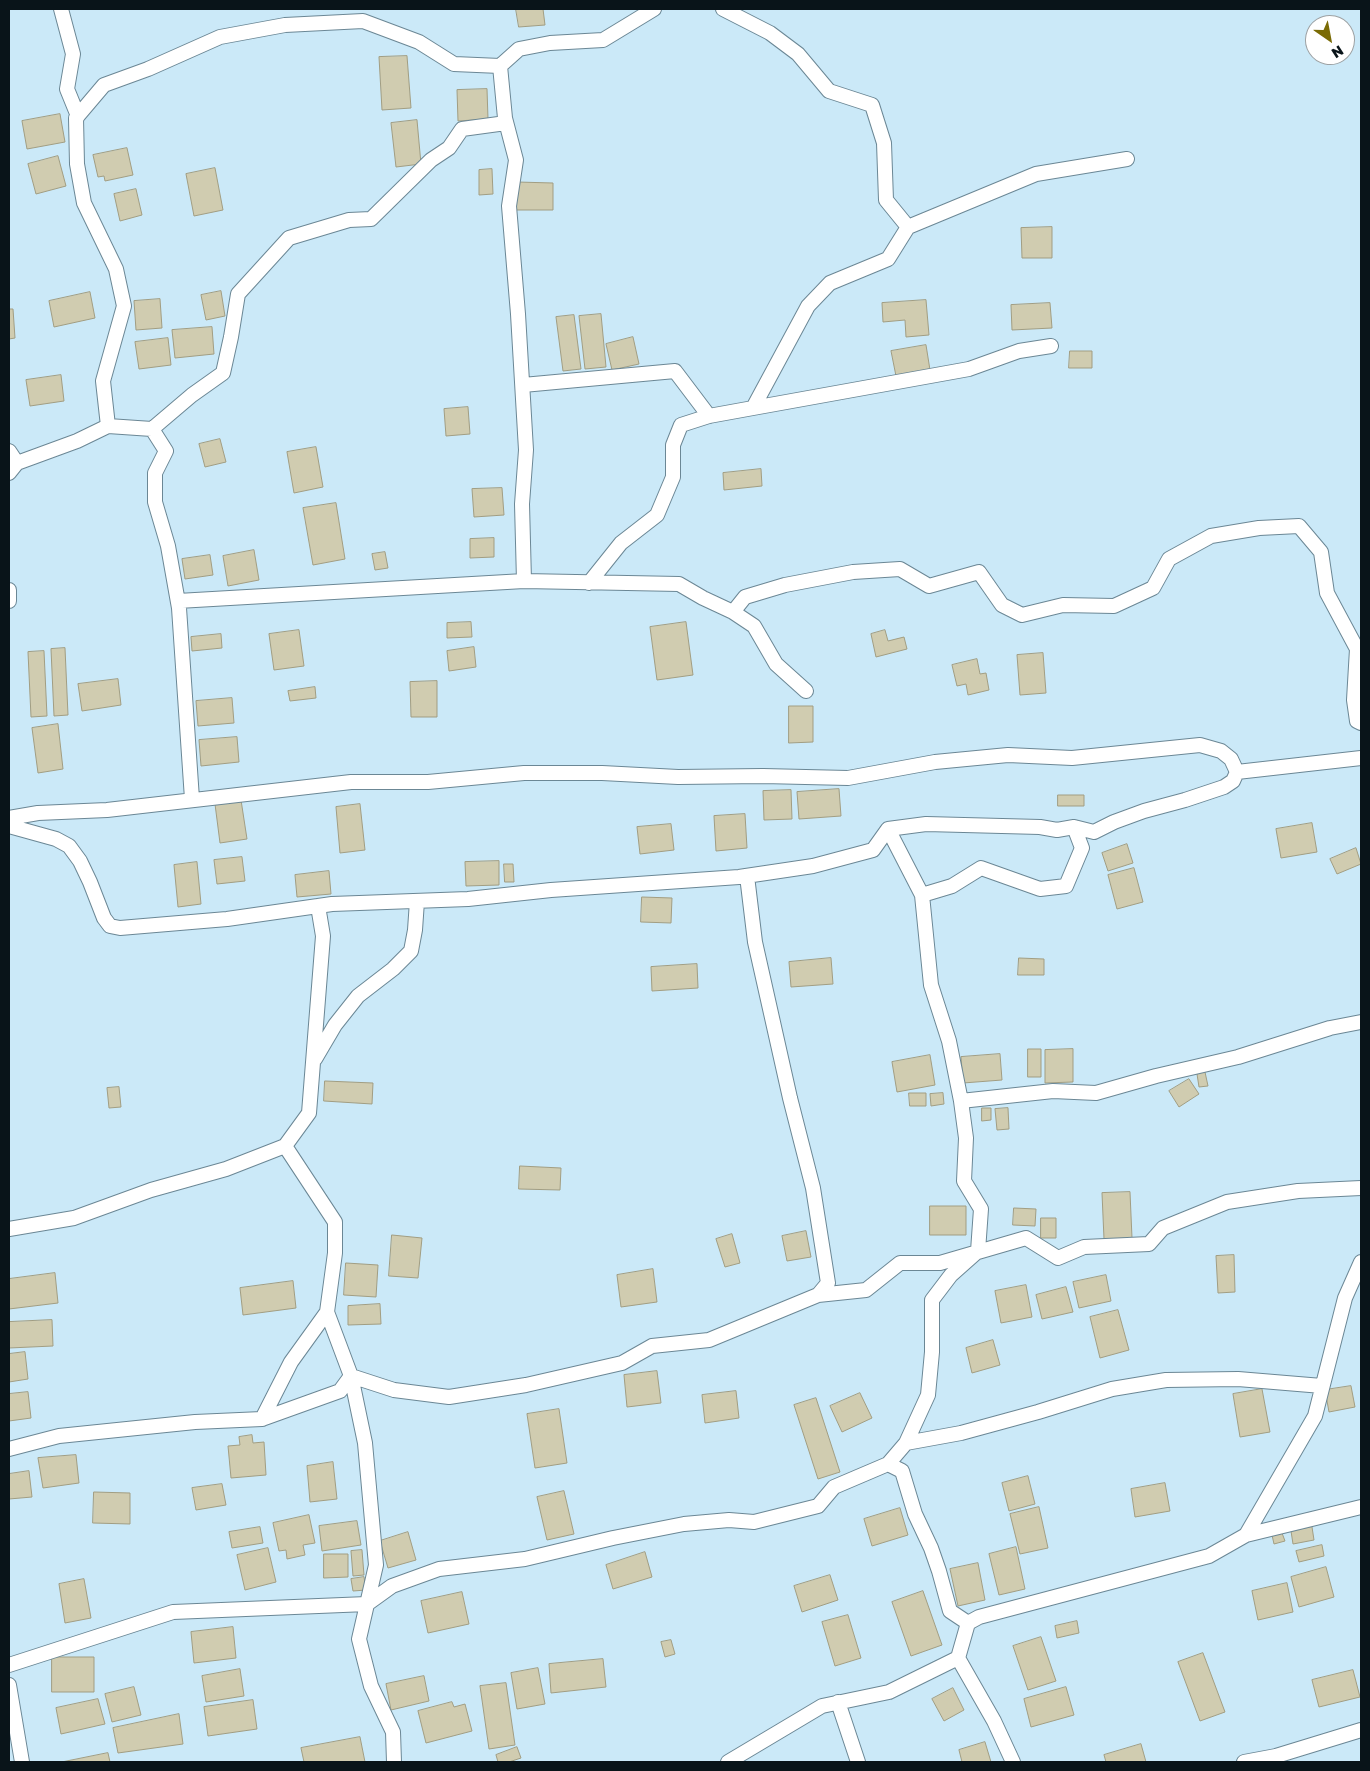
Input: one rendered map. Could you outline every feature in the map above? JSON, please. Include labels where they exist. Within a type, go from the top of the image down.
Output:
[{"type":"street","points":[[61,9],[73,54],[67,88],[78,116]]},
{"type":"street","points":[[108,426],[103,381],[124,306],[116,269],[84,203],[77,164],[76,118],[104,85],[148,69],[220,37],[285,26],[363,21],[419,42],[454,64],[500,66],[518,49],[550,44],[603,40],[654,9]]},
{"type":"street","points":[[723,9],[770,33],[798,54],[829,90],[872,105],[884,143],[886,200],[908,227]]},
{"type":"street","points":[[500,66],[506,124],[516,160],[509,206],[523,385],[526,450],[522,504],[524,581]]},
{"type":"street","points":[[9,451],[13,468],[77,442],[108,426],[152,429],[192,395],[223,373],[238,294],[289,238],[349,220],[371,219],[431,160],[449,148],[462,128],[506,124]]},
{"type":"street","points":[[753,408],[808,306],[830,283],[888,259],[908,227],[1036,174],[1127,159]]},
{"type":"street","points":[[589,583],[621,543],[657,515],[673,477],[673,445],[681,425],[709,416],[969,369],[1019,351],[1051,346]]},
{"type":"street","points":[[523,385],[675,371],[709,416]]},
{"type":"street","points":[[152,429],[166,451],[155,472],[155,502],[168,546],[178,600],[192,799]]},
{"type":"street","points":[[733,612],[746,597],[784,585],[853,572],[900,569],[929,586],[979,572],[1002,605],[1022,615],[1063,606],[1114,606],[1153,588],[1169,559],[1211,536],[1259,528],[1299,526],[1321,552],[1327,593],[1357,648],[1354,700],[1357,721],[1361,723]]},
{"type":"street","points":[[178,600],[524,581],[679,584],[733,612],[754,626],[776,664],[806,691]]},
{"type":"street","points":[[9,590],[9,601]]},
{"type":"street","points":[[9,818],[38,813],[107,810],[352,782],[428,782],[524,773],[602,773],[678,777],[848,778],[935,762],[1008,755],[1072,758],[1200,744],[1221,751],[1231,759],[1237,772],[1233,781],[1224,787],[1185,800],[1144,810],[1094,832],[1074,827],[1057,830],[1040,827],[926,824],[888,829],[873,850],[813,866],[747,876],[552,890],[468,899],[318,906],[227,919],[120,928],[110,926],[104,918],[80,861],[69,846],[56,839],[9,826]]},
{"type":"street","points":[[1237,772],[1361,758]]},
{"type":"street","points":[[922,895],[952,886],[981,868],[1040,890],[1066,886],[1082,848],[1074,827]]},
{"type":"street","points":[[9,1664],[173,1612],[367,1604],[392,1586],[439,1569],[525,1559],[613,1538],[684,1524],[729,1520],[754,1522],[818,1506],[834,1487],[888,1464],[906,1443],[928,1395],[932,1352],[932,1300],[951,1275],[978,1251],[981,1209],[964,1181],[966,1138],[961,1101],[949,1041],[931,986],[922,895],[888,829]]},
{"type":"street","points":[[747,876],[755,942],[790,1098],[813,1188],[828,1283],[818,1295]]},
{"type":"street","points":[[314,1062],[335,1025],[358,996],[393,969],[411,951],[417,901]]},
{"type":"street","points":[[9,1229],[74,1218],[151,1190],[226,1169],[285,1146],[309,1113],[323,936],[318,906]]},
{"type":"street","points":[[961,1101],[1053,1091],[1096,1093],[1238,1056],[1330,1028],[1361,1022]]},
{"type":"street","points":[[262,1419],[291,1362],[327,1312],[335,1253],[335,1222],[285,1146]]},
{"type":"street","points":[[351,1376],[394,1390],[449,1397],[526,1386],[622,1363],[652,1346],[709,1340],[818,1295],[866,1290],[900,1263],[940,1263],[1026,1238],[1058,1258],[1084,1246],[1149,1244],[1163,1228],[1227,1202],[1298,1191],[1361,1188]]},
{"type":"street","points":[[1246,1535],[1315,1416],[1344,1298],[1361,1262]]},
{"type":"street","points":[[327,1312],[351,1376],[365,1443],[376,1565],[359,1639],[371,1686],[393,1732],[394,1762]]},
{"type":"street","points":[[9,1449],[59,1436],[195,1422],[262,1419],[340,1391],[351,1376]]},
{"type":"street","points":[[906,1443],[978,1428],[1112,1389],[1166,1380],[1238,1379],[1322,1386]]},
{"type":"street","points":[[888,1464],[902,1471],[915,1514],[931,1548],[939,1571],[950,1611],[968,1623]]},
{"type":"street","points":[[1013,1762],[994,1721],[958,1658],[968,1623],[979,1617],[1209,1556],[1246,1535],[1361,1508]]},
{"type":"street","points":[[728,1762],[822,1706],[889,1692],[958,1658]]},
{"type":"street","points":[[9,1685],[22,1762]]},
{"type":"street","points":[[838,1702],[858,1762]]},
{"type":"street","points":[[1244,1762],[1276,1756],[1361,1730]]},
{"type":"building","points":[[516,9],[543,9],[545,25],[519,27]]},
{"type":"building","points":[[407,56],[411,108],[382,110],[379,57]]},
{"type":"building","points":[[487,89],[488,119],[458,121],[457,90]]},
{"type":"building","points":[[60,114],[65,142],[27,149],[22,121]]},
{"type":"building","points":[[417,120],[421,164],[396,167],[391,123]]},
{"type":"building","points":[[127,148],[133,175],[105,181],[104,176],[98,177],[93,155]]},
{"type":"building","points":[[58,156],[66,186],[36,194],[28,164]]},
{"type":"building","points":[[215,168],[223,210],[194,216],[186,174]]},
{"type":"building","points":[[492,169],[493,194],[479,195],[479,170]]},
{"type":"building","points":[[517,182],[553,183],[553,210],[516,210]]},
{"type":"building","points":[[136,189],[142,215],[120,221],[114,194]]},
{"type":"building","points":[[1052,227],[1052,258],[1022,258],[1021,228]]},
{"type":"building","points":[[221,291],[225,316],[206,320],[201,295]]},
{"type":"building","points":[[90,292],[95,318],[54,327],[49,301]]},
{"type":"building","points":[[160,299],[162,328],[136,330],[134,301]]},
{"type":"building","points":[[926,300],[929,335],[906,337],[905,320],[883,322],[882,303]]},
{"type":"building","points":[[1050,303],[1052,328],[1012,330],[1011,305]]},
{"type":"building","points":[[9,309],[13,309],[15,338],[9,339]]},
{"type":"building","points":[[601,314],[606,367],[585,369],[579,316]]},
{"type":"building","points":[[574,315],[581,369],[563,371],[556,317]]},
{"type":"building","points":[[212,327],[214,354],[175,358],[172,330]]},
{"type":"building","points":[[633,337],[639,364],[612,370],[606,344]]},
{"type":"building","points":[[168,338],[171,365],[139,369],[135,342]]},
{"type":"building","points":[[926,345],[930,370],[896,376],[891,351]]},
{"type":"building","points":[[1070,351],[1092,351],[1092,368],[1069,368]]},
{"type":"building","points":[[61,375],[64,401],[30,406],[26,380]]},
{"type":"building","points":[[468,407],[470,434],[446,436],[444,409]]},
{"type":"building","points":[[220,439],[226,462],[205,467],[199,444]]},
{"type":"building","points":[[316,447],[323,487],[294,493],[287,452]]},
{"type":"building","points":[[761,469],[762,486],[724,490],[723,473]]},
{"type":"building","points":[[502,488],[504,515],[474,517],[472,489]]},
{"type":"building","points":[[336,503],[345,559],[313,565],[303,508]]},
{"type":"building","points":[[494,538],[494,557],[470,558],[470,539]]},
{"type":"building","points":[[254,550],[259,580],[228,586],[223,556]]},
{"type":"building","points":[[385,552],[388,568],[375,570],[372,554]]},
{"type":"building","points":[[210,555],[213,575],[185,579],[182,559]]},
{"type":"building","points":[[471,622],[472,637],[447,638],[447,623]]},
{"type":"building","points":[[686,622],[693,675],[657,680],[650,627]]},
{"type":"building","points":[[299,630],[304,666],[274,670],[269,634]]},
{"type":"building","points":[[885,630],[888,641],[904,637],[907,649],[876,657],[871,634]]},
{"type":"building","points":[[221,634],[222,648],[192,651],[191,637]]},
{"type":"building","points":[[474,647],[476,667],[449,671],[447,651]]},
{"type":"building","points":[[65,648],[68,715],[54,716],[51,649]]},
{"type":"building","points":[[44,651],[47,716],[31,717],[28,652]]},
{"type":"building","points":[[1043,653],[1046,693],[1020,695],[1017,655]]},
{"type":"building","points":[[977,659],[980,674],[986,673],[989,690],[968,695],[966,684],[957,686],[952,665]]},
{"type":"building","points":[[118,679],[121,705],[82,711],[78,684]]},
{"type":"building","points":[[437,681],[437,717],[411,717],[410,682]]},
{"type":"building","points":[[315,687],[316,698],[290,701],[288,691]]},
{"type":"building","points":[[232,698],[234,723],[198,726],[196,701]]},
{"type":"building","points":[[789,706],[813,706],[813,742],[789,743]]},
{"type":"building","points":[[58,724],[63,769],[38,773],[32,728]]},
{"type":"building","points":[[237,737],[239,762],[201,766],[199,740]]},
{"type":"building","points":[[839,789],[841,816],[799,819],[797,792]]},
{"type":"building","points":[[791,790],[792,819],[764,820],[763,791]]},
{"type":"building","points":[[1058,795],[1084,795],[1084,806],[1058,806]]},
{"type":"building","points":[[241,800],[247,839],[220,843],[215,804]]},
{"type":"building","points":[[360,804],[365,850],[340,853],[336,807]]},
{"type":"building","points":[[745,814],[747,848],[716,851],[714,816]]},
{"type":"building","points":[[1312,823],[1317,852],[1281,858],[1276,829]]},
{"type":"building","points":[[671,824],[674,850],[640,854],[637,827]]},
{"type":"building","points":[[1127,844],[1133,863],[1108,871],[1102,853]]},
{"type":"building","points":[[1356,848],[1361,864],[1337,874],[1330,859]]},
{"type":"building","points":[[242,857],[245,881],[217,884],[214,860]]},
{"type":"building","points":[[499,861],[499,885],[466,886],[465,862]]},
{"type":"building","points":[[197,862],[201,904],[178,907],[174,865]]},
{"type":"building","points":[[504,864],[513,864],[514,882],[505,882]]},
{"type":"building","points":[[1134,868],[1143,902],[1117,909],[1108,875]]},
{"type":"building","points":[[329,871],[331,894],[297,897],[295,875]]},
{"type":"building","points":[[642,897],[672,898],[671,923],[641,922]]},
{"type":"building","points":[[831,958],[833,984],[791,987],[789,962]]},
{"type":"building","points":[[1019,958],[1044,959],[1044,975],[1018,975]]},
{"type":"building","points":[[697,964],[698,988],[652,991],[651,967]]},
{"type":"building","points":[[1028,1049],[1041,1049],[1041,1077],[1028,1077]]},
{"type":"building","points":[[1073,1049],[1073,1082],[1045,1083],[1045,1050]]},
{"type":"building","points":[[1000,1054],[1002,1080],[963,1083],[961,1057]]},
{"type":"building","points":[[930,1055],[935,1085],[897,1092],[892,1062]]},
{"type":"building","points":[[1205,1072],[1208,1086],[1199,1087],[1197,1074]]},
{"type":"building","points":[[1189,1079],[1199,1094],[1179,1107],[1169,1091]]},
{"type":"building","points":[[325,1081],[373,1083],[372,1104],[324,1101]]},
{"type":"building","points":[[119,1087],[121,1107],[109,1108],[107,1088]]},
{"type":"building","points":[[909,1093],[926,1093],[926,1106],[910,1106]]},
{"type":"building","points":[[943,1093],[944,1104],[931,1106],[930,1094]]},
{"type":"building","points":[[982,1108],[991,1108],[991,1120],[982,1121]]},
{"type":"building","points":[[1008,1108],[1009,1129],[997,1130],[995,1109]]},
{"type":"building","points":[[520,1166],[561,1168],[560,1190],[519,1189]]},
{"type":"building","points":[[1130,1192],[1132,1238],[1104,1239],[1102,1193]]},
{"type":"building","points":[[930,1206],[966,1206],[966,1235],[930,1235]]},
{"type":"building","points":[[1014,1208],[1036,1209],[1035,1226],[1013,1225]]},
{"type":"building","points":[[1041,1218],[1056,1218],[1056,1238],[1041,1238]]},
{"type":"building","points":[[806,1231],[811,1257],[787,1261],[782,1236]]},
{"type":"building","points":[[732,1234],[740,1263],[725,1267],[716,1239]]},
{"type":"building","points":[[392,1235],[422,1238],[418,1278],[389,1276]]},
{"type":"building","points":[[1234,1255],[1235,1292],[1218,1293],[1216,1256]]},
{"type":"building","points":[[346,1263],[378,1265],[376,1297],[344,1295]]},
{"type":"building","points":[[653,1269],[657,1302],[621,1307],[617,1275]]},
{"type":"building","points":[[55,1273],[58,1303],[9,1309],[9,1279]]},
{"type":"building","points":[[1106,1275],[1111,1301],[1079,1308],[1073,1282]]},
{"type":"building","points":[[293,1281],[296,1308],[243,1315],[240,1288]]},
{"type":"building","points":[[1026,1285],[1032,1317],[1001,1323],[995,1291]]},
{"type":"building","points":[[1066,1287],[1073,1312],[1042,1319],[1036,1295]]},
{"type":"building","points":[[380,1304],[381,1324],[348,1325],[348,1306]]},
{"type":"building","points":[[1118,1310],[1129,1350],[1100,1358],[1090,1317]]},
{"type":"building","points":[[52,1320],[53,1346],[9,1348],[9,1322]]},
{"type":"building","points":[[993,1340],[1000,1365],[972,1373],[966,1348]]},
{"type":"building","points":[[25,1352],[28,1379],[9,1382],[9,1354]]},
{"type":"building","points":[[657,1371],[661,1403],[627,1407],[624,1375]]},
{"type":"building","points":[[1351,1386],[1355,1407],[1329,1412],[1325,1390]]},
{"type":"building","points":[[1262,1389],[1270,1432],[1240,1437],[1233,1394]]},
{"type":"building","points":[[736,1391],[739,1418],[705,1423],[702,1395]]},
{"type":"building","points":[[28,1392],[31,1418],[9,1421],[9,1394]]},
{"type":"building","points":[[860,1393],[872,1418],[842,1432],[830,1406]]},
{"type":"building","points":[[816,1398],[840,1472],[818,1479],[794,1405]]},
{"type":"building","points":[[559,1409],[567,1463],[535,1468],[527,1414]]},
{"type":"building","points":[[252,1435],[253,1443],[264,1442],[266,1475],[231,1478],[228,1446],[240,1445],[239,1437]]},
{"type":"building","points":[[76,1455],[79,1483],[43,1488],[38,1458]]},
{"type":"building","points":[[333,1462],[337,1499],[310,1502],[307,1466]]},
{"type":"building","points":[[29,1471],[32,1497],[9,1499],[9,1474]]},
{"type":"building","points":[[1028,1476],[1035,1504],[1009,1511],[1002,1483]]},
{"type":"building","points":[[1165,1483],[1170,1511],[1135,1517],[1131,1489]]},
{"type":"building","points":[[222,1484],[226,1505],[196,1510],[192,1488]]},
{"type":"building","points":[[564,1491],[574,1534],[547,1540],[537,1497]]},
{"type":"building","points":[[94,1492],[130,1493],[130,1524],[93,1523]]},
{"type":"building","points":[[1039,1507],[1048,1548],[1020,1554],[1010,1514]]},
{"type":"building","points":[[900,1508],[908,1535],[872,1546],[864,1519]]},
{"type":"building","points":[[309,1515],[315,1543],[303,1545],[305,1555],[287,1559],[286,1550],[279,1551],[273,1523]]},
{"type":"building","points":[[357,1521],[361,1545],[322,1551],[319,1526]]},
{"type":"building","points":[[260,1527],[263,1543],[232,1548],[229,1532]]},
{"type":"building","points":[[1312,1527],[1314,1540],[1293,1544],[1291,1531]]},
{"type":"building","points":[[408,1532],[416,1560],[388,1568],[380,1541]]},
{"type":"building","points":[[1282,1533],[1285,1541],[1274,1544],[1272,1535]]},
{"type":"building","points":[[1322,1545],[1324,1556],[1299,1562],[1296,1551]]},
{"type":"building","points":[[1016,1547],[1025,1589],[999,1595],[989,1554]]},
{"type":"building","points":[[268,1548],[276,1582],[245,1590],[237,1555]]},
{"type":"building","points":[[362,1550],[364,1575],[353,1576],[351,1551]]},
{"type":"building","points":[[645,1552],[652,1577],[613,1589],[606,1565]]},
{"type":"building","points":[[324,1554],[348,1554],[348,1577],[324,1578]]},
{"type":"building","points":[[978,1563],[985,1600],[958,1606],[950,1569]]},
{"type":"building","points":[[1326,1567],[1334,1597],[1299,1607],[1291,1577]]},
{"type":"building","points":[[830,1575],[838,1600],[802,1612],[794,1586]]},
{"type":"building","points":[[364,1577],[366,1590],[353,1591],[351,1579]]},
{"type":"building","points":[[84,1579],[91,1618],[65,1623],[59,1584]]},
{"type":"building","points":[[1287,1583],[1293,1612],[1258,1620],[1252,1591]]},
{"type":"building","points":[[923,1591],[942,1645],[911,1656],[892,1602]]},
{"type":"building","points":[[462,1592],[469,1624],[428,1633],[421,1601]]},
{"type":"building","points":[[848,1615],[861,1658],[835,1666],[822,1622]]},
{"type":"building","points":[[1077,1621],[1079,1633],[1057,1638],[1055,1626]]},
{"type":"building","points":[[233,1627],[236,1658],[194,1663],[191,1632]]},
{"type":"building","points":[[1041,1637],[1056,1681],[1028,1690],[1013,1646]]},
{"type":"building","points":[[671,1640],[675,1654],[665,1657],[661,1642]]},
{"type":"building","points":[[1203,1653],[1225,1712],[1200,1721],[1178,1662]]},
{"type":"building","points":[[52,1657],[94,1657],[94,1692],[52,1692]]},
{"type":"building","points":[[603,1659],[606,1687],[551,1693],[549,1664]]},
{"type":"building","points":[[538,1668],[545,1704],[517,1709],[511,1673]]},
{"type":"building","points":[[240,1669],[244,1696],[206,1702],[202,1676]]},
{"type":"building","points":[[1353,1670],[1360,1697],[1319,1707],[1312,1680]]},
{"type":"building","points":[[424,1676],[429,1701],[391,1710],[386,1684]]},
{"type":"building","points":[[506,1683],[515,1745],[489,1749],[480,1686]]},
{"type":"building","points":[[134,1687],[141,1715],[112,1722],[105,1694]]},
{"type":"building","points":[[1066,1687],[1074,1715],[1031,1727],[1024,1699]]},
{"type":"building","points":[[953,1688],[964,1710],[944,1721],[932,1699]]},
{"type":"building","points":[[98,1699],[105,1724],[61,1734],[56,1708]]},
{"type":"building","points":[[253,1700],[257,1729],[208,1736],[204,1707]]},
{"type":"building","points":[[452,1702],[454,1707],[465,1704],[472,1731],[426,1743],[418,1711]]},
{"type":"building","points":[[179,1714],[183,1744],[118,1753],[113,1728]]},
{"type":"building","points":[[360,1737],[365,1762],[304,1762],[301,1748]]},
{"type":"building","points":[[985,1742],[991,1762],[962,1762],[959,1750]]},
{"type":"building","points":[[1141,1744],[1146,1762],[1106,1762],[1104,1755]]},
{"type":"building","points":[[517,1747],[521,1758],[509,1762],[498,1762],[496,1755]]},
{"type":"building","points":[[108,1753],[110,1762],[62,1762]]}]
